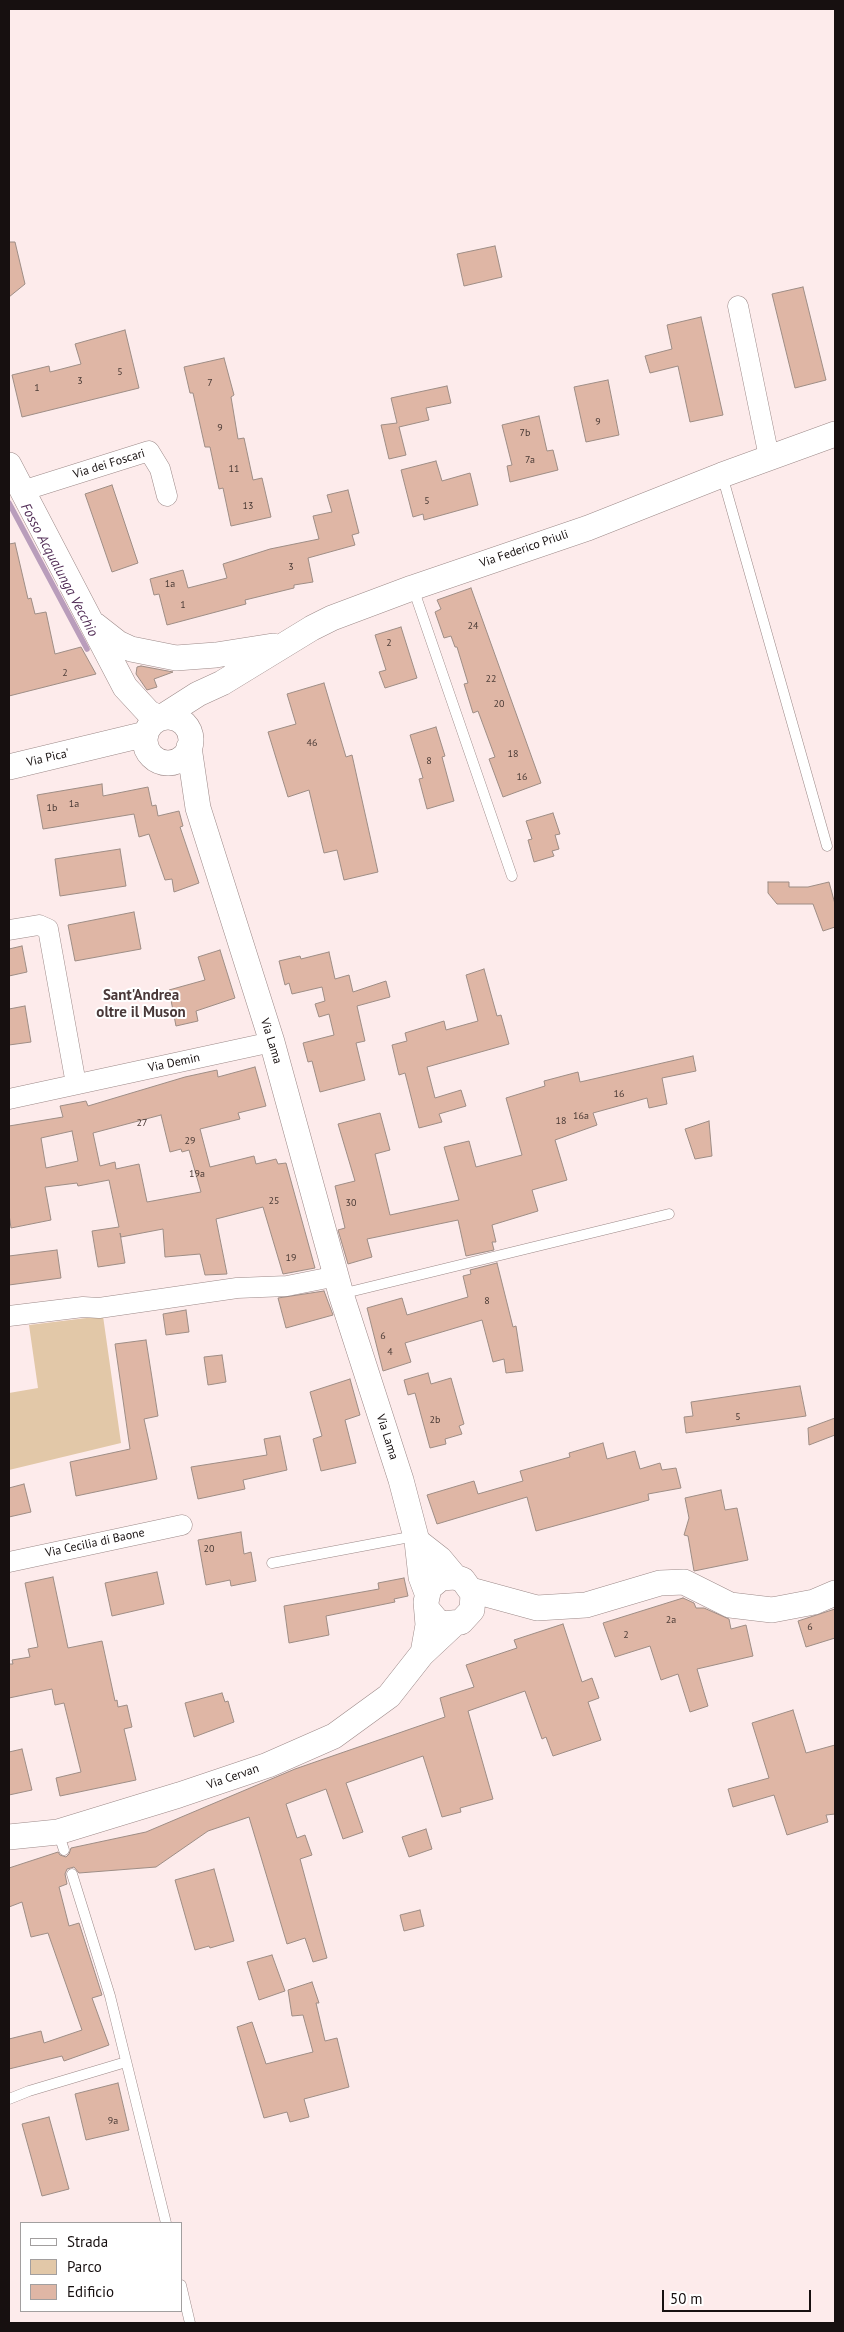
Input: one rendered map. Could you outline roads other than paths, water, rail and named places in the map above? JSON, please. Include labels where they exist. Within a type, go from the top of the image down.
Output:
[{"type":"street","points":[[738,306],[769,457]]},
{"type":"street","name":"Via Federico Priuli","points":[[154,736],[198,694],[222,683],[332,618],[412,588],[588,528],[769,457],[835,434]]},
{"type":"street","name":"Via dei Foscari","points":[[22,491],[149,451],[160,469],[168,496]]},
{"type":"street","points":[[9,465],[125,688],[149,712],[154,736],[176,761],[182,758],[190,741],[188,729],[180,720],[174,718],[154,736]]},
{"type":"street","points":[[88,618],[118,643],[131,649],[176,658],[216,656],[265,648],[296,638]]},
{"type":"street","name":"Via Federico Priuli","points":[[190,741],[222,683]]},
{"type":"street","name":"Via Pica'","points":[[9,767],[88,749],[138,751],[154,736]]},
{"type":"street","name":"Via Lama","points":[[154,736],[198,808]]},
{"type":"street","name":"Via Lama","points":[[190,741],[198,808],[272,1042],[339,1285],[401,1480],[416,1538],[421,1577],[427,1601],[428,1625],[423,1653]]},
{"type":"street","points":[[9,930],[39,925],[48,929],[76,1084]]},
{"type":"street","name":"Via Demin","points":[[9,1099],[272,1042]]},
{"type":"street","points":[[9,1316],[84,1307],[98,1308],[237,1288],[339,1285]]},
{"type":"street","name":"Via Cecilia di Baone","points":[[9,1562],[182,1525]]},
{"type":"street","points":[[416,1538],[463,1583],[474,1602],[460,1621]]},
{"type":"street","points":[[530,1608],[463,1583],[441,1578],[434,1582],[427,1601],[437,1621],[460,1621],[530,1608],[586,1605],[660,1583],[684,1582],[730,1605],[772,1610],[814,1602],[835,1593]]},
{"type":"street","name":"Via Cervan","points":[[9,1837],[61,1841],[268,1765],[334,1736],[389,1696],[423,1653],[460,1621]]},
{"type":"lane","points":[[722,475],[827,846]]},
{"type":"lane","points":[[412,588],[512,876]]},
{"type":"lane","points":[[339,1285],[669,1214]]},
{"type":"lane","points":[[272,1562],[416,1538]]},
{"type":"lane","points":[[72,1874],[110,1996],[166,2222]]},
{"type":"lane","points":[[9,2100],[29,2091],[126,2062]]},
{"type":"lane","points":[[182,2289],[190,2323]]},
{"type":"waterway","name":"Fosso Acqualunga Vecchio","points":[[9,503],[87,649]]},
{"type":"district","name":"Sant'Andrea oltre il Muson","points":[[141,1004]]}]
